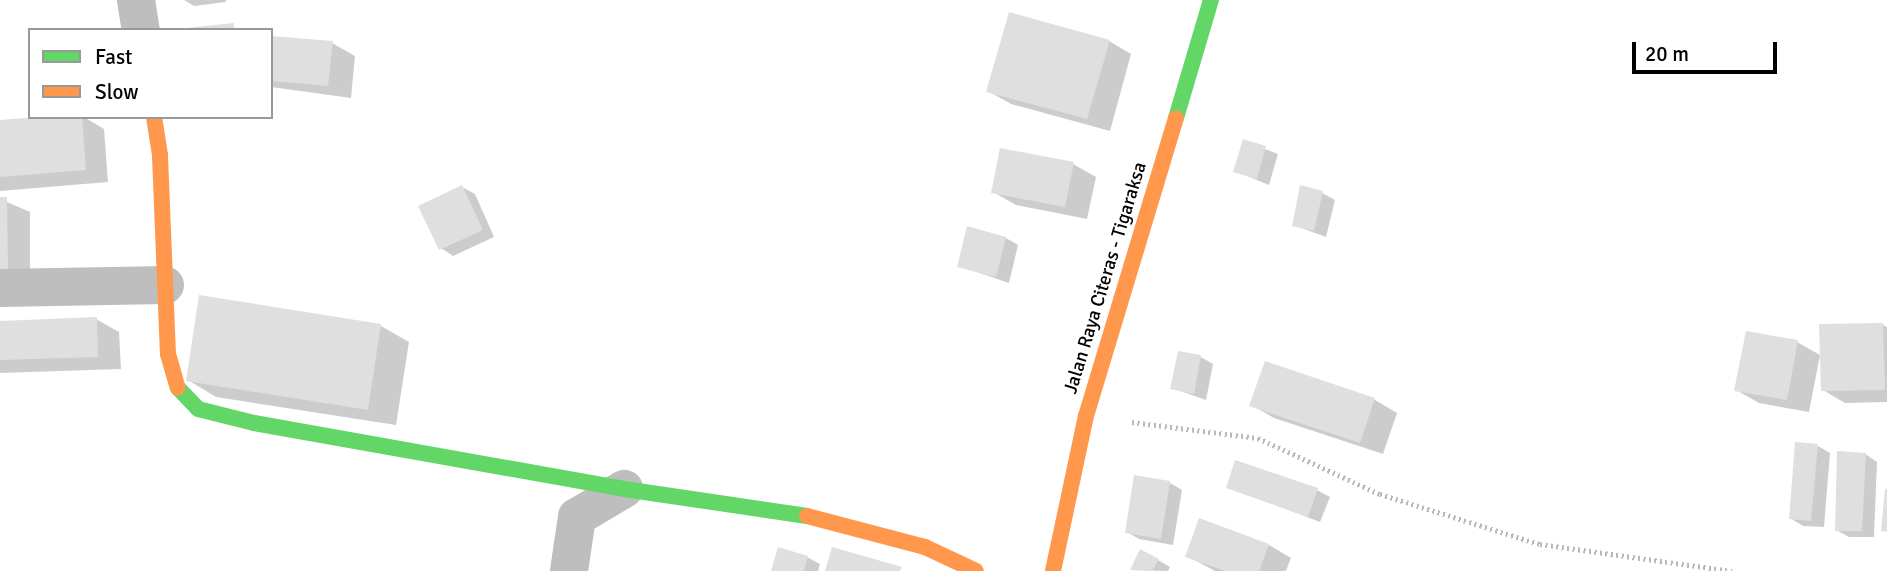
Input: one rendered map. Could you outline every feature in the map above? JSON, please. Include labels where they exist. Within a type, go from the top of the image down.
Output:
[{"type":"street","points":[[136,0],[141,28]]},
{"type":"street","name":"Jalan Raya Citeras - Tigaraksa","points":[[1054,571],[1086,416],[1212,0]]},
{"type":"street","points":[[154,119],[160,156],[168,354],[178,392],[198,408],[254,423],[624,489],[824,518],[925,547],[976,571]]},
{"type":"street","points":[[0,288],[164,285]]},
{"type":"street","points":[[569,571],[577,517],[624,489]]},
{"type":"path","points":[[1086,416],[1258,438],[1381,494],[1540,544],[1732,571]]},
{"type":"building","points":[[1009,12],[1110,40],[1087,119],[986,92]]},
{"type":"building","points":[[234,23],[234,28],[186,28]]},
{"type":"building","points":[[273,36],[333,41],[328,86],[273,81]]},
{"type":"building","points":[[82,119],[86,170],[0,177],[0,120]]},
{"type":"building","points":[[1243,139],[1266,146],[1257,179],[1233,172]]},
{"type":"building","points":[[1000,148],[1074,162],[1065,207],[991,193]]},
{"type":"building","points":[[462,185],[483,230],[439,250],[418,206]]},
{"type":"building","points":[[1300,185],[1323,191],[1314,231],[1292,226]]},
{"type":"building","points":[[0,197],[7,197],[8,271],[0,271]]},
{"type":"building","points":[[967,226],[1006,237],[996,277],[957,267]]},
{"type":"building","points":[[199,295],[381,324],[368,410],[186,381]]},
{"type":"building","points":[[97,317],[98,357],[0,360],[0,321]]},
{"type":"building","points":[[1883,323],[1885,390],[1821,391],[1819,324]]},
{"type":"building","points":[[1746,331],[1798,340],[1787,400],[1734,391]]},
{"type":"building","points":[[1178,351],[1201,355],[1194,394],[1170,389]]},
{"type":"building","points":[[1265,361],[1375,398],[1360,443],[1249,406]]},
{"type":"building","points":[[1795,442],[1818,444],[1811,521],[1789,519]]},
{"type":"building","points":[[1837,451],[1866,453],[1862,531],[1835,531]]},
{"type":"building","points":[[1235,460],[1318,488],[1308,517],[1226,488]]},
{"type":"building","points":[[1134,475],[1170,481],[1161,539],[1125,533]]},
{"type":"building","points":[[1887,489],[1887,532],[1881,531]]},
{"type":"building","points":[[1199,518],[1269,544],[1259,571],[1225,571],[1185,557]]},
{"type":"building","points":[[778,547],[808,556],[804,571],[771,571]]},
{"type":"building","points":[[832,547],[902,567],[900,571],[825,571]]},
{"type":"building","points":[[1140,549],[1159,559],[1152,571],[1130,570]]},
{"type":"traffic: fast","points":[[1176,118],[1211,0]]},
{"type":"traffic: fast","points":[[178,388],[198,409],[254,423],[624,489],[807,516]]},
{"type":"traffic: slow","points":[[1053,571],[1086,416],[1176,118]]},
{"type":"traffic: slow","points":[[154,119],[160,156],[168,354],[178,388]]},
{"type":"traffic: slow","points":[[807,516],[925,547],[976,571]]}]
